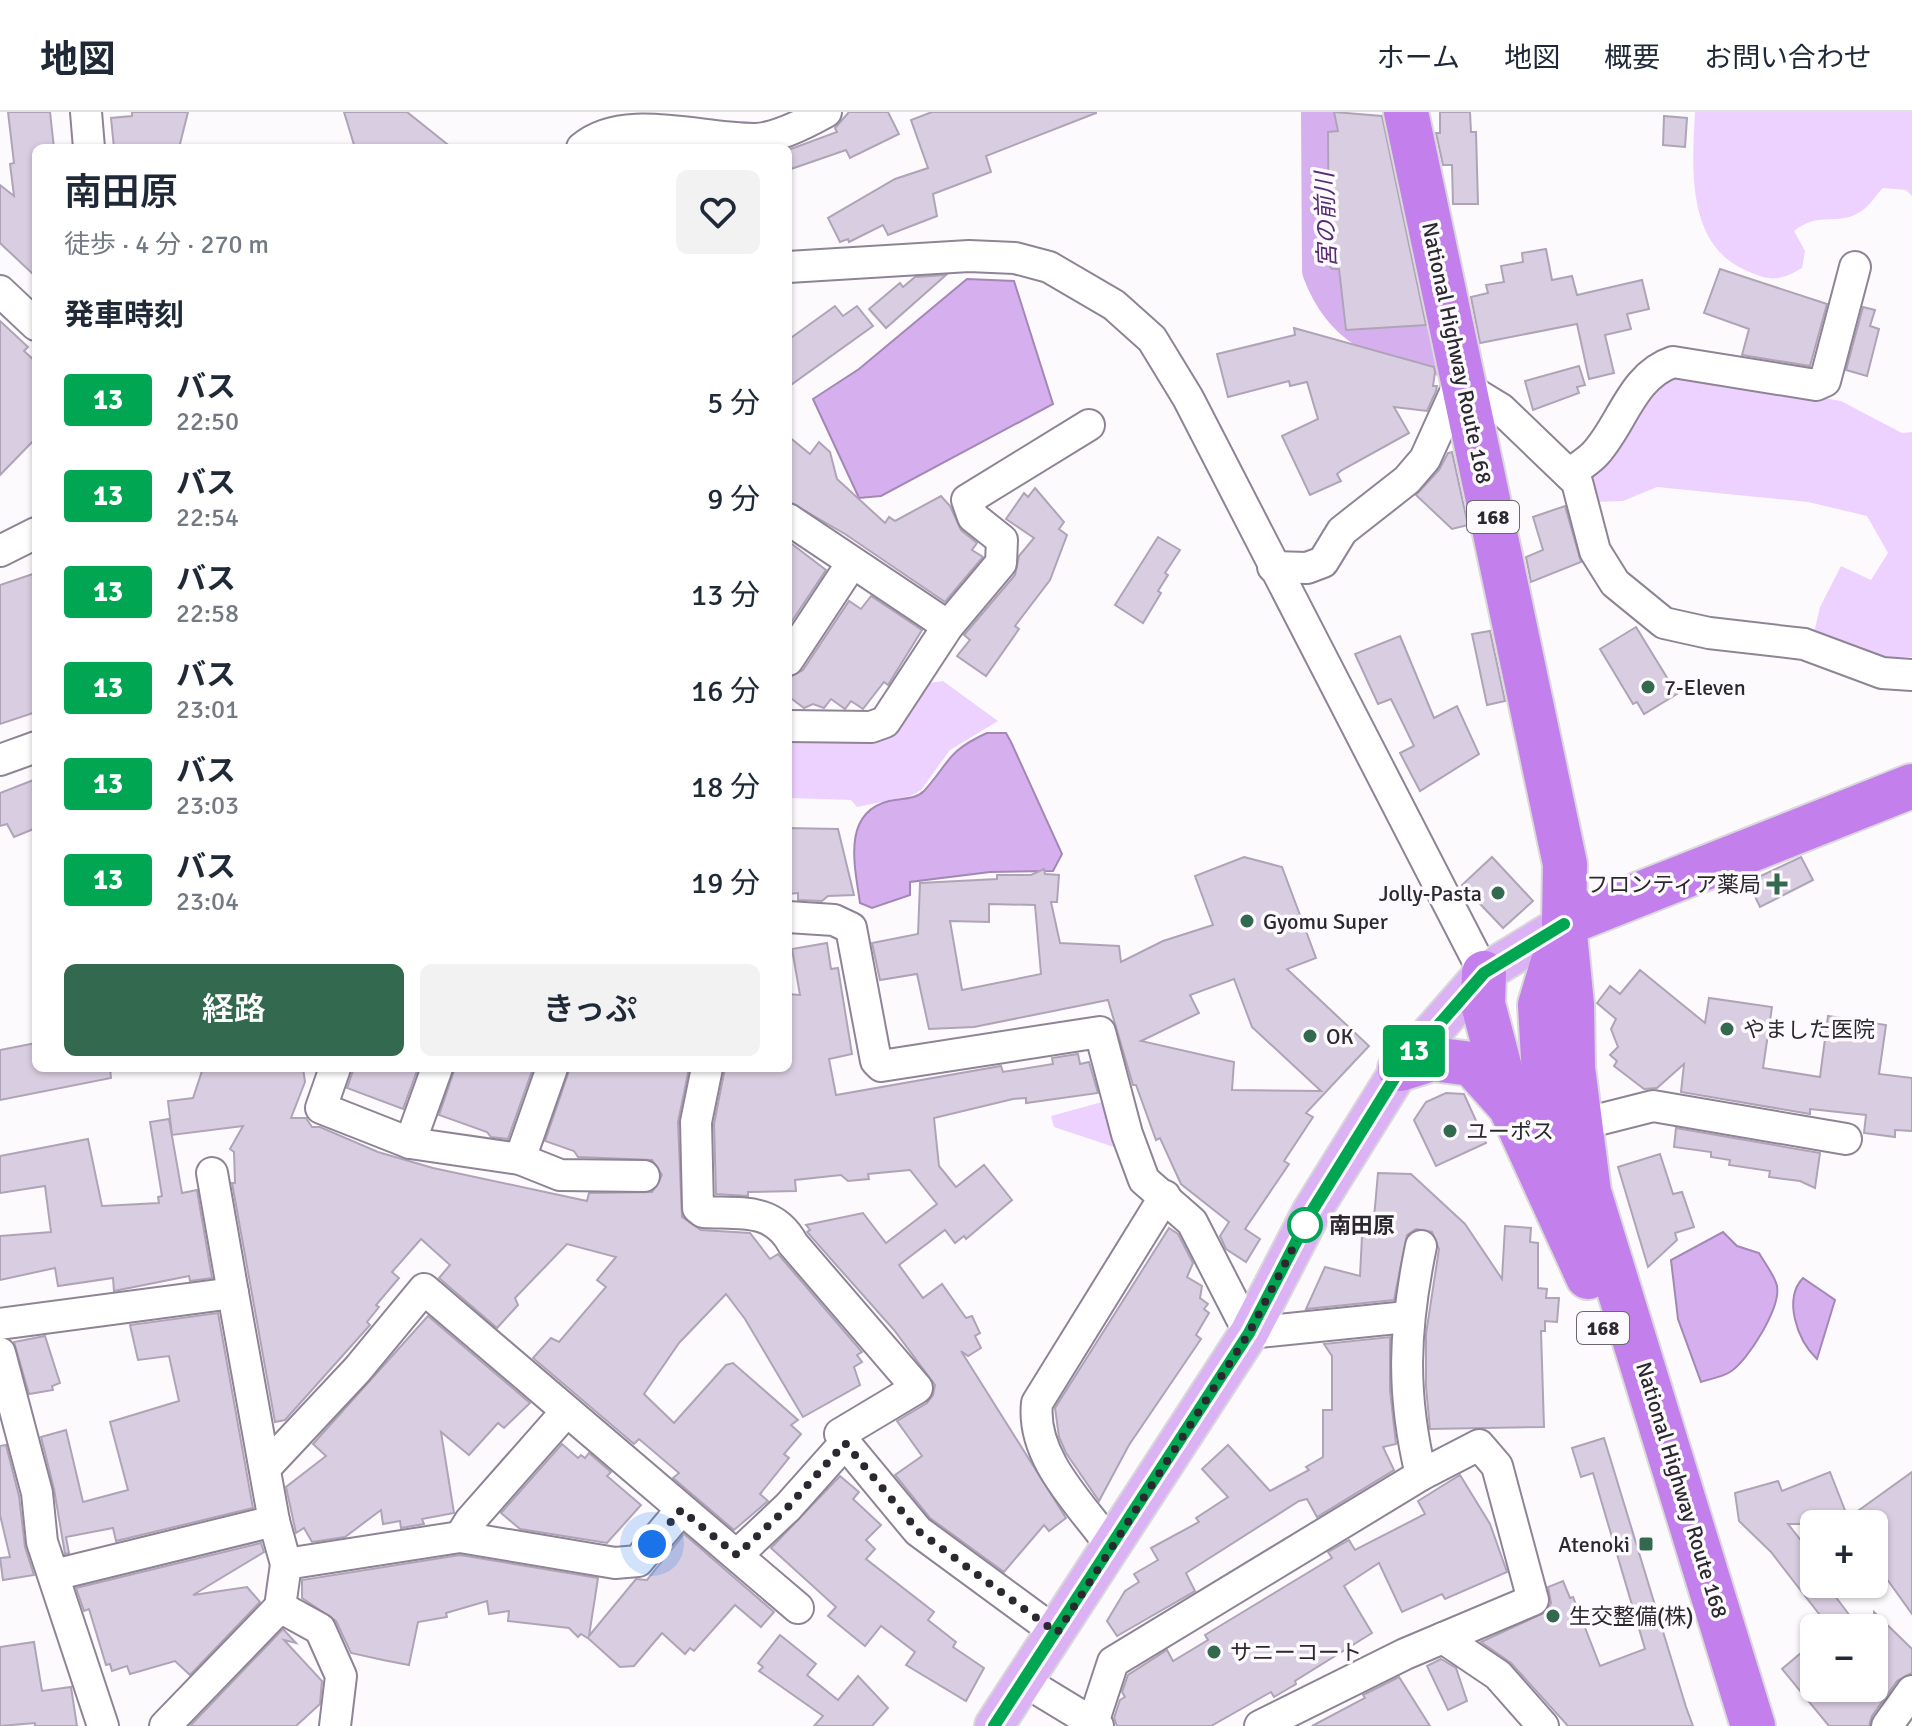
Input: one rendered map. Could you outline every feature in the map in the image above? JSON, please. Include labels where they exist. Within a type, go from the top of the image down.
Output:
[{"type":"highway","name":"National Highway Route 168","points":[[1406,112],[1565,864],[1564,924],[1578,1125],[1589,1192],[1753,1726]]},
{"type":"highway","points":[[1564,924],[1912,786]]},
{"type":"highway","name":"National Highway Route 168","points":[[1564,924],[1540,1005],[1547,1128],[1588,1277],[1723,1726]]},
{"type":"highway","points":[[1484,973],[1483,1004],[1510,1106],[1588,1277]]},
{"type":"highway","points":[[1400,1069],[1432,1059],[1472,1064],[1510,1106]]},
{"type":"main road","points":[[994,1726],[1249,1333],[1312,1211],[1400,1069],[1484,973],[1564,924]]},
{"type":"street","points":[[86,112],[89,144]]},
{"type":"street","points":[[585,144],[594,134],[642,123],[758,139],[826,112]]},
{"type":"street","points":[[792,267],[969,256],[1015,258],[1049,267],[1084,284],[1114,305],[1152,339],[1188,398],[1484,973]]},
{"type":"street","points":[[1569,474],[1595,455],[1632,396],[1659,367],[1673,362],[1816,385],[1825,381],[1855,267]]},
{"type":"street","points":[[0,291],[32,321]]},
{"type":"street","points":[[1273,567],[1307,568],[1323,562],[1342,531],[1407,480],[1425,459],[1464,381],[1501,409],[1577,482],[1585,500],[1595,551],[1615,583],[1664,623],[1709,633],[1804,644],[1882,673],[1912,675]]},
{"type":"street","points":[[792,726],[871,727],[885,722],[948,626],[1001,563],[1002,540],[973,517],[967,500],[1089,425]]},
{"type":"street","points":[[792,522],[948,626]]},
{"type":"street","points":[[0,551],[32,535]]},
{"type":"street","points":[[792,654],[852,563]]},
{"type":"street","points":[[0,760],[32,748]]},
{"type":"street","points":[[792,917],[834,920],[851,928],[876,1061],[881,1066],[1100,1032],[1127,1134],[1144,1180],[1192,1222],[1249,1333],[1407,1317]]},
{"type":"street","points":[[334,1072],[321,1108],[410,1143],[520,1159],[560,1175],[644,1176]]},
{"type":"street","points":[[410,1143],[436,1072]]},
{"type":"street","points":[[520,1159],[551,1072]]},
{"type":"street","points":[[706,1072],[696,1122],[698,1208],[703,1212],[766,1216],[783,1225],[793,1244],[917,1388],[840,1434],[845,1443],[918,1531],[1057,1633]]},
{"type":"street","points":[[1578,1125],[1653,1106],[1846,1139]]},
{"type":"street","points":[[165,1726],[280,1607],[286,1564],[274,1521],[212,1173]]},
{"type":"street","points":[[1111,1546],[1047,1458],[1036,1419],[1037,1403],[1165,1196]]},
{"type":"street","points":[[1421,1246],[1407,1317],[1409,1424],[1421,1475]]},
{"type":"street","points":[[266,1467],[357,1370],[424,1289],[798,1608]]},
{"type":"street","points":[[0,1324],[233,1293]]},
{"type":"street","points":[[0,1353],[37,1493],[42,1542],[103,1726]]},
{"type":"street","points":[[460,1537],[470,1521],[566,1412]]},
{"type":"street","points":[[737,1555],[788,1507],[845,1443]]},
{"type":"street","points":[[1024,1681],[1096,1725],[1113,1662],[1421,1475],[1479,1445],[1497,1466],[1533,1600],[1443,1638],[1260,1726]]},
{"type":"street","points":[[286,1564],[460,1537],[615,1563],[638,1561],[681,1510]]},
{"type":"street","points":[[54,1575],[274,1521]]},
{"type":"street","points":[[280,1607],[320,1629],[341,1676],[335,1726]]},
{"type":"street","points":[[1443,1638],[1498,1675],[1543,1726]]},
{"type":"street","points":[[1887,1726],[1912,1691]]},
{"type":"shaded area","points":[[1695,112],[1912,112],[1912,196],[1906,190],[1883,188],[1860,212],[1843,218],[1812,221],[1794,231],[1805,251],[1802,268],[1780,278],[1754,274],[1726,258],[1712,242],[1702,223],[1694,179]]},
{"type":"shaded area","points":[[967,279],[1014,281],[1053,404],[881,496],[859,498],[813,399],[859,369]]},
{"type":"shaded area","points":[[1707,378],[1841,401],[1902,433],[1912,432],[1912,657],[1888,658],[1813,637],[1820,607],[1841,566],[1871,580],[1888,553],[1867,516],[1808,502],[1657,487],[1623,501],[1595,502],[1593,473],[1613,438],[1665,380]]},
{"type":"shaded area","points":[[943,681],[998,721],[950,750],[921,790],[910,796],[857,807],[851,800],[792,798],[792,738],[887,738],[929,683]]},
{"type":"shaded area","points":[[987,733],[1006,733],[1011,742],[1062,854],[1053,871],[990,872],[910,882],[910,895],[872,908],[860,903],[854,858],[857,829],[864,817],[874,807],[920,794],[956,752]]},
{"type":"shaded area","points":[[1102,1102],[1114,1147],[1054,1127],[1051,1116]]},
{"type":"shaded area","points":[[1723,1232],[1737,1246],[1759,1253],[1776,1282],[1777,1295],[1769,1320],[1746,1357],[1730,1372],[1701,1382],[1678,1319],[1671,1260]]},
{"type":"shaded area","points":[[1803,1278],[1835,1300],[1817,1359],[1799,1331],[1793,1308],[1797,1287]]},
{"type":"building","points":[[8,112],[50,112],[54,144],[32,144],[32,273],[0,243],[0,185],[14,196],[10,164],[14,163]]},
{"type":"building","points":[[132,112],[188,112],[180,144],[114,144],[111,118],[132,116]]},
{"type":"building","points":[[344,112],[407,112],[447,144],[354,144]]},
{"type":"building","points":[[849,112],[888,112],[899,134],[850,158],[846,150],[792,169],[792,149],[837,132],[835,128]]},
{"type":"building","points":[[932,112],[1096,113],[986,156],[991,172],[933,194],[937,216],[888,235],[883,225],[849,242],[848,239],[840,242],[828,218],[895,179],[928,168],[911,120]]},
{"type":"building","points":[[1334,112],[1382,116],[1426,325],[1346,330],[1339,269],[1332,269],[1329,265],[1328,132],[1338,131]]},
{"type":"building","points":[[1440,112],[1470,112],[1471,132],[1476,132],[1478,204],[1453,204],[1452,165],[1443,165],[1436,133],[1440,133]]},
{"type":"building","points":[[1664,116],[1687,118],[1685,147],[1663,145]]},
{"type":"building","points":[[1546,249],[1552,280],[1572,276],[1577,295],[1642,280],[1649,309],[1627,314],[1631,329],[1605,335],[1614,373],[1589,379],[1577,324],[1480,343],[1471,297],[1488,293],[1486,285],[1504,282],[1501,266],[1523,262],[1522,253]]},
{"type":"building","points":[[1720,269],[1827,304],[1810,366],[1742,355],[1749,329],[1704,313]]},
{"type":"building","points":[[946,275],[886,328],[869,309],[900,283],[903,287],[915,277]]},
{"type":"building","points":[[835,306],[843,316],[857,306],[873,326],[792,384],[792,337]]},
{"type":"building","points":[[1863,307],[1875,310],[1870,326],[1879,329],[1867,376],[1846,370]]},
{"type":"building","points":[[0,321],[28,347],[24,351],[32,358],[32,442],[0,475]]},
{"type":"building","points":[[1294,328],[1434,367],[1433,386],[1437,386],[1427,411],[1394,407],[1409,433],[1342,470],[1337,474],[1341,481],[1310,495],[1282,436],[1318,419],[1307,382],[1290,386],[1289,381],[1228,397],[1217,354],[1295,335]]},
{"type":"building","points":[[1579,366],[1585,385],[1577,387],[1579,393],[1533,410],[1525,381]]},
{"type":"building","points":[[792,439],[810,454],[819,442],[830,452],[837,479],[885,523],[889,517],[895,521],[941,496],[950,506],[961,530],[977,543],[972,550],[983,557],[945,602],[845,534],[792,503]]},
{"type":"building","points":[[1452,452],[1468,525],[1452,529],[1416,495],[1439,470],[1448,453]]},
{"type":"building","points":[[1035,488],[1064,522],[1059,529],[1067,535],[1050,580],[1015,626],[1019,629],[986,676],[957,656],[970,640],[964,635],[1015,575],[1019,556],[1034,538],[1006,519],[1024,493],[1028,497]]},
{"type":"building","points":[[1565,506],[1581,562],[1531,582],[1526,557],[1543,550],[1533,517]]},
{"type":"building","points":[[1158,537],[1180,550],[1165,573],[1168,575],[1158,591],[1161,593],[1143,623],[1115,605]]},
{"type":"building","points":[[792,544],[826,570],[792,621]]},
{"type":"building","points":[[32,574],[32,713],[0,724],[0,585]]},
{"type":"building","points":[[871,596],[922,630],[888,685],[884,682],[863,709],[851,701],[845,709],[831,699],[824,708],[813,704],[804,708],[792,699],[792,676],[803,670],[849,601],[861,609]]},
{"type":"building","points":[[1636,627],[1677,694],[1644,714],[1637,702],[1633,704],[1600,649]]},
{"type":"building","points":[[1490,631],[1505,701],[1487,705],[1472,634]]},
{"type":"building","points":[[1400,636],[1434,718],[1457,706],[1479,754],[1420,791],[1400,753],[1414,746],[1391,699],[1378,704],[1355,654]]},
{"type":"building","points":[[32,781],[32,830],[14,837],[7,824],[0,826],[0,793]]},
{"type":"building","points":[[792,828],[838,829],[854,895],[828,896],[822,901],[798,900],[798,893],[792,894]]},
{"type":"building","points":[[1244,857],[1282,867],[1316,958],[1287,969],[1369,1046],[1306,1113],[1313,1117],[1284,1161],[1289,1164],[1245,1229],[1260,1239],[1246,1262],[1226,1249],[1220,1236],[1229,1222],[1181,1184],[1160,1138],[1156,1140],[1136,1085],[1133,1085],[1108,1000],[974,1027],[929,1029],[917,974],[880,980],[872,943],[918,934],[920,883],[997,879],[997,875],[1031,875],[1044,869],[1045,874],[1059,875],[1057,902],[1051,902],[1060,943],[1119,946],[1121,962],[1163,941],[1213,925],[1195,876]],"holes":[[[989,904],[1035,905],[1041,974],[962,990],[950,921],[989,922]],[[1234,979],[1252,1027],[1321,1091],[1232,1090],[1234,1062],[1141,1041],[1199,1013],[1190,995]]]},
{"type":"building","name":"Jolly-Pasta","points":[[1492,857],[1533,901],[1503,928],[1462,885]]},
{"type":"building","name":"フロンティア薬局","points":[[1801,857],[1813,880],[1760,907],[1748,882]]},
{"type":"building","points":[[827,943],[831,969],[838,968],[852,1054],[829,1059],[836,1095],[1001,1066],[1003,1072],[1053,1064],[1052,1058],[1078,1054],[1080,1064],[1089,1062],[1098,1093],[1026,1103],[1026,1098],[1013,1099],[934,1118],[939,1166],[956,1187],[984,1165],[1012,1200],[966,1239],[964,1236],[955,1243],[945,1230],[899,1265],[923,1298],[942,1284],[966,1318],[972,1316],[980,1333],[975,1336],[981,1348],[968,1356],[961,1351],[1066,1518],[1049,1531],[1044,1525],[1004,1572],[930,1518],[895,1475],[922,1456],[897,1421],[927,1403],[935,1385],[894,1330],[807,1232],[810,1230],[806,1225],[863,1213],[886,1243],[937,1204],[910,1170],[868,1174],[869,1179],[848,1181],[841,1175],[795,1180],[796,1191],[748,1192],[748,1196],[716,1194],[714,1124],[724,1072],[792,1072],[792,994],[800,995],[792,949]]},
{"type":"building","points":[[1640,970],[1705,1023],[1709,998],[1772,1007],[1763,1068],[1820,1077],[1828,1016],[1886,1025],[1879,1074],[1912,1078],[1912,1131],[1895,1130],[1895,1137],[1864,1133],[1866,1115],[1810,1109],[1810,1114],[1681,1092],[1684,1064],[1657,1088],[1644,1089],[1614,1066],[1617,1061],[1610,1055],[1618,1047],[1611,1029],[1616,1019],[1597,1003],[1610,986],[1620,994]]},
{"type":"building","points":[[32,1044],[32,1072],[110,1072],[111,1078],[0,1100],[0,1050]]},
{"type":"building","points":[[202,1072],[304,1072],[305,1082],[291,1118],[306,1118],[312,1127],[320,1127],[378,1152],[433,1168],[587,1201],[589,1193],[652,1192],[662,1175],[652,1160],[578,1157],[574,1151],[545,1141],[569,1072],[688,1072],[678,1122],[682,1217],[701,1230],[750,1233],[770,1259],[778,1254],[862,1352],[857,1355],[862,1362],[854,1367],[860,1385],[803,1417],[745,1319],[726,1294],[679,1343],[644,1394],[674,1423],[726,1365],[733,1363],[798,1420],[791,1425],[801,1434],[784,1454],[789,1458],[760,1494],[768,1501],[734,1530],[673,1478],[679,1473],[639,1439],[634,1444],[533,1358],[551,1338],[559,1342],[606,1287],[597,1280],[616,1257],[567,1244],[515,1298],[518,1305],[497,1328],[439,1278],[450,1265],[421,1239],[392,1272],[399,1278],[376,1305],[379,1307],[367,1322],[370,1325],[285,1420],[275,1422],[232,1183],[235,1183],[234,1152],[230,1149],[243,1126],[172,1135],[168,1101],[193,1098]]},
{"type":"building","points":[[353,1072],[417,1072],[403,1109],[347,1088]]},
{"type":"building","points":[[454,1072],[532,1072],[508,1139],[491,1137],[487,1132],[439,1115]]},
{"type":"building","name":"ユーポス","points":[[1446,1093],[1464,1094],[1486,1143],[1436,1166],[1414,1120],[1426,1102]]},
{"type":"building","points":[[169,1119],[182,1193],[197,1190],[212,1278],[190,1281],[189,1276],[114,1291],[113,1278],[58,1286],[55,1268],[0,1280],[0,1236],[51,1232],[45,1186],[0,1193],[0,1156],[88,1139],[102,1206],[159,1203],[158,1197],[162,1196],[150,1122]]},
{"type":"building","points":[[1676,1128],[1820,1153],[1815,1188],[1800,1181],[1769,1177],[1770,1171],[1729,1165],[1730,1160],[1711,1157],[1711,1152],[1674,1147]]},
{"type":"building","points":[[1660,1154],[1673,1194],[1682,1192],[1694,1227],[1675,1233],[1677,1240],[1648,1267],[1618,1167]]},
{"type":"building","points":[[1378,1173],[1411,1174],[1465,1224],[1502,1279],[1505,1226],[1531,1228],[1530,1242],[1538,1243],[1538,1288],[1547,1289],[1546,1298],[1559,1298],[1557,1322],[1545,1321],[1545,1331],[1541,1331],[1544,1427],[1430,1429],[1426,1334],[1439,1249],[1432,1232],[1416,1229],[1407,1235],[1394,1300],[1306,1309],[1325,1267],[1360,1276],[1362,1236],[1365,1236],[1366,1218],[1374,1218]]},
{"type":"building","points":[[1169,1228],[1178,1234],[1193,1263],[1187,1277],[1202,1286],[1200,1298],[1208,1304],[1204,1309],[1209,1313],[1196,1335],[1201,1339],[1129,1445],[1099,1501],[1066,1453],[1059,1437],[1055,1408]]},
{"type":"building","points":[[218,1313],[253,1508],[116,1541],[113,1528],[66,1537],[69,1553],[65,1554],[41,1437],[66,1430],[83,1502],[128,1490],[110,1422],[179,1401],[169,1356],[138,1360],[130,1325]]},
{"type":"building","points":[[428,1316],[530,1403],[504,1428],[498,1423],[469,1455],[441,1432],[454,1513],[422,1519],[424,1524],[401,1528],[400,1521],[383,1524],[381,1510],[345,1537],[312,1542],[304,1528],[296,1533],[286,1487],[326,1456],[313,1444]]},
{"type":"building","points":[[45,1336],[60,1383],[52,1386],[53,1390],[29,1394],[14,1342]]},
{"type":"building","points":[[1390,1337],[1390,1390],[1396,1444],[1383,1447],[1394,1470],[1317,1517],[1307,1499],[1299,1501],[1186,1573],[1195,1591],[1117,1636],[1107,1621],[1125,1591],[1139,1582],[1134,1574],[1158,1560],[1151,1548],[1199,1522],[1196,1518],[1228,1497],[1202,1469],[1228,1445],[1270,1491],[1309,1470],[1306,1467],[1323,1457],[1323,1410],[1332,1410],[1332,1356],[1324,1344]]},
{"type":"building","points":[[1604,1438],[1693,1726],[1568,1726],[1511,1663],[1481,1642],[1546,1612],[1551,1603],[1548,1587],[1563,1581],[1570,1598],[1573,1597],[1600,1666],[1645,1649],[1593,1473],[1581,1477],[1572,1448]]},
{"type":"building","points":[[562,1444],[578,1458],[581,1455],[585,1458],[589,1453],[611,1472],[607,1476],[641,1505],[607,1543],[520,1529],[501,1513]]},
{"type":"building","points":[[6,1445],[19,1496],[25,1547],[34,1575],[3,1580],[0,1558],[10,1557],[0,1515],[0,1446]]},
{"type":"building","points":[[1830,1472],[1845,1510],[1800,1510],[1800,1524],[1788,1524],[1800,1539],[1800,1589],[1771,1552],[1739,1521],[1735,1493],[1778,1481],[1782,1491]]},
{"type":"building","points":[[1912,1472],[1912,1614],[1888,1581],[1888,1510],[1859,1510]]},
{"type":"building","points":[[1460,1475],[1490,1524],[1507,1572],[1445,1599],[1442,1594],[1402,1612],[1379,1563],[1344,1586],[1372,1633],[1295,1681],[1296,1684],[1274,1697],[1271,1692],[1211,1726],[1117,1726],[1114,1718],[1120,1700],[1125,1697],[1122,1692],[1128,1675],[1167,1650],[1173,1661],[1208,1640],[1205,1635],[1332,1558],[1328,1552],[1349,1540],[1355,1550],[1425,1514],[1418,1501]]},
{"type":"building","points":[[840,1476],[859,1492],[853,1499],[881,1525],[866,1540],[875,1549],[866,1559],[934,1612],[928,1620],[956,1642],[953,1647],[984,1668],[966,1701],[906,1665],[915,1652],[881,1626],[865,1646],[828,1616],[836,1607],[771,1548]]},
{"type":"building","points":[[684,1534],[774,1612],[761,1627],[735,1605],[694,1651],[690,1648],[685,1654],[662,1633],[634,1666],[620,1667],[589,1639],[581,1634],[578,1637],[569,1628],[508,1621],[509,1611],[489,1614],[487,1601],[446,1613],[447,1617],[418,1622],[409,1665],[383,1660],[351,1653],[336,1621],[302,1598],[302,1580],[460,1555],[598,1578],[589,1636],[636,1579],[647,1580]]},
{"type":"building","points":[[261,1543],[264,1552],[193,1595],[247,1587],[260,1602],[190,1675],[175,1661],[130,1674],[127,1666],[112,1671],[110,1664],[106,1665],[89,1609],[84,1611],[76,1588]]},
{"type":"building","points":[[1807,1598],[1836,1598],[1848,1614],[1819,1614]]},
{"type":"building","points":[[1888,1626],[1912,1649],[1912,1673],[1897,1681],[1888,1694]]},
{"type":"building","points":[[283,1629],[296,1643],[284,1640],[322,1681],[320,1704],[296,1726],[190,1726]]},
{"type":"building","points":[[780,1635],[816,1664],[807,1675],[838,1700],[858,1676],[888,1708],[872,1726],[814,1726],[823,1716],[759,1671],[763,1667],[758,1663]]},
{"type":"building","points":[[34,1642],[42,1691],[71,1687],[77,1726],[35,1726],[35,1723],[0,1726],[0,1647]]},
{"type":"building","points":[[1800,1654],[1800,1691],[1782,1669]]},
{"type":"building","points":[[1441,1659],[1456,1668],[1467,1701],[1448,1710],[1427,1666]]},
{"type":"building","points":[[1399,1677],[1430,1726],[1312,1726],[1365,1698],[1363,1695]]},
{"type":"building","points":[[1809,1702],[1882,1702],[1869,1726],[1829,1726]]},
{"type":"waterway","name":"宮の前川","points":[[1324,112],[1325,270],[1334,290],[1345,307],[1372,329],[1405,343],[1445,354]]},
{"type":"bus line","name":"13","points":[[994,1726],[1249,1333],[1312,1211],[1400,1069],[1484,973],[1564,924]]},
{"type":"place","name":"7-Eleven","points":[[1648,687]]},
{"type":"place","name":"フロンティア薬局","points":[[1777,884]]},
{"type":"place","name":"Jolly-Pasta","points":[[1498,893]]},
{"type":"place","name":"Gyomu Super","points":[[1247,921]]},
{"type":"place","name":"やました医院","points":[[1727,1029]]},
{"type":"place","name":"OK","points":[[1310,1036]]},
{"type":"place","name":"ユーポス","points":[[1450,1131]]},
{"type":"place","name":"南田原","points":[[1305,1225]]},
{"type":"place","name":"Atenoki","points":[[1646,1544]]},
{"type":"place","name":"生交整備(株)","points":[[1553,1616]]},
{"type":"place","name":"サニーコート","points":[[1214,1652]]},
{"type":"route","points":[[652,1544],[681,1510],[737,1555],[788,1507],[845,1443],[918,1531],[1057,1633],[1249,1333],[1305,1225]]}]
